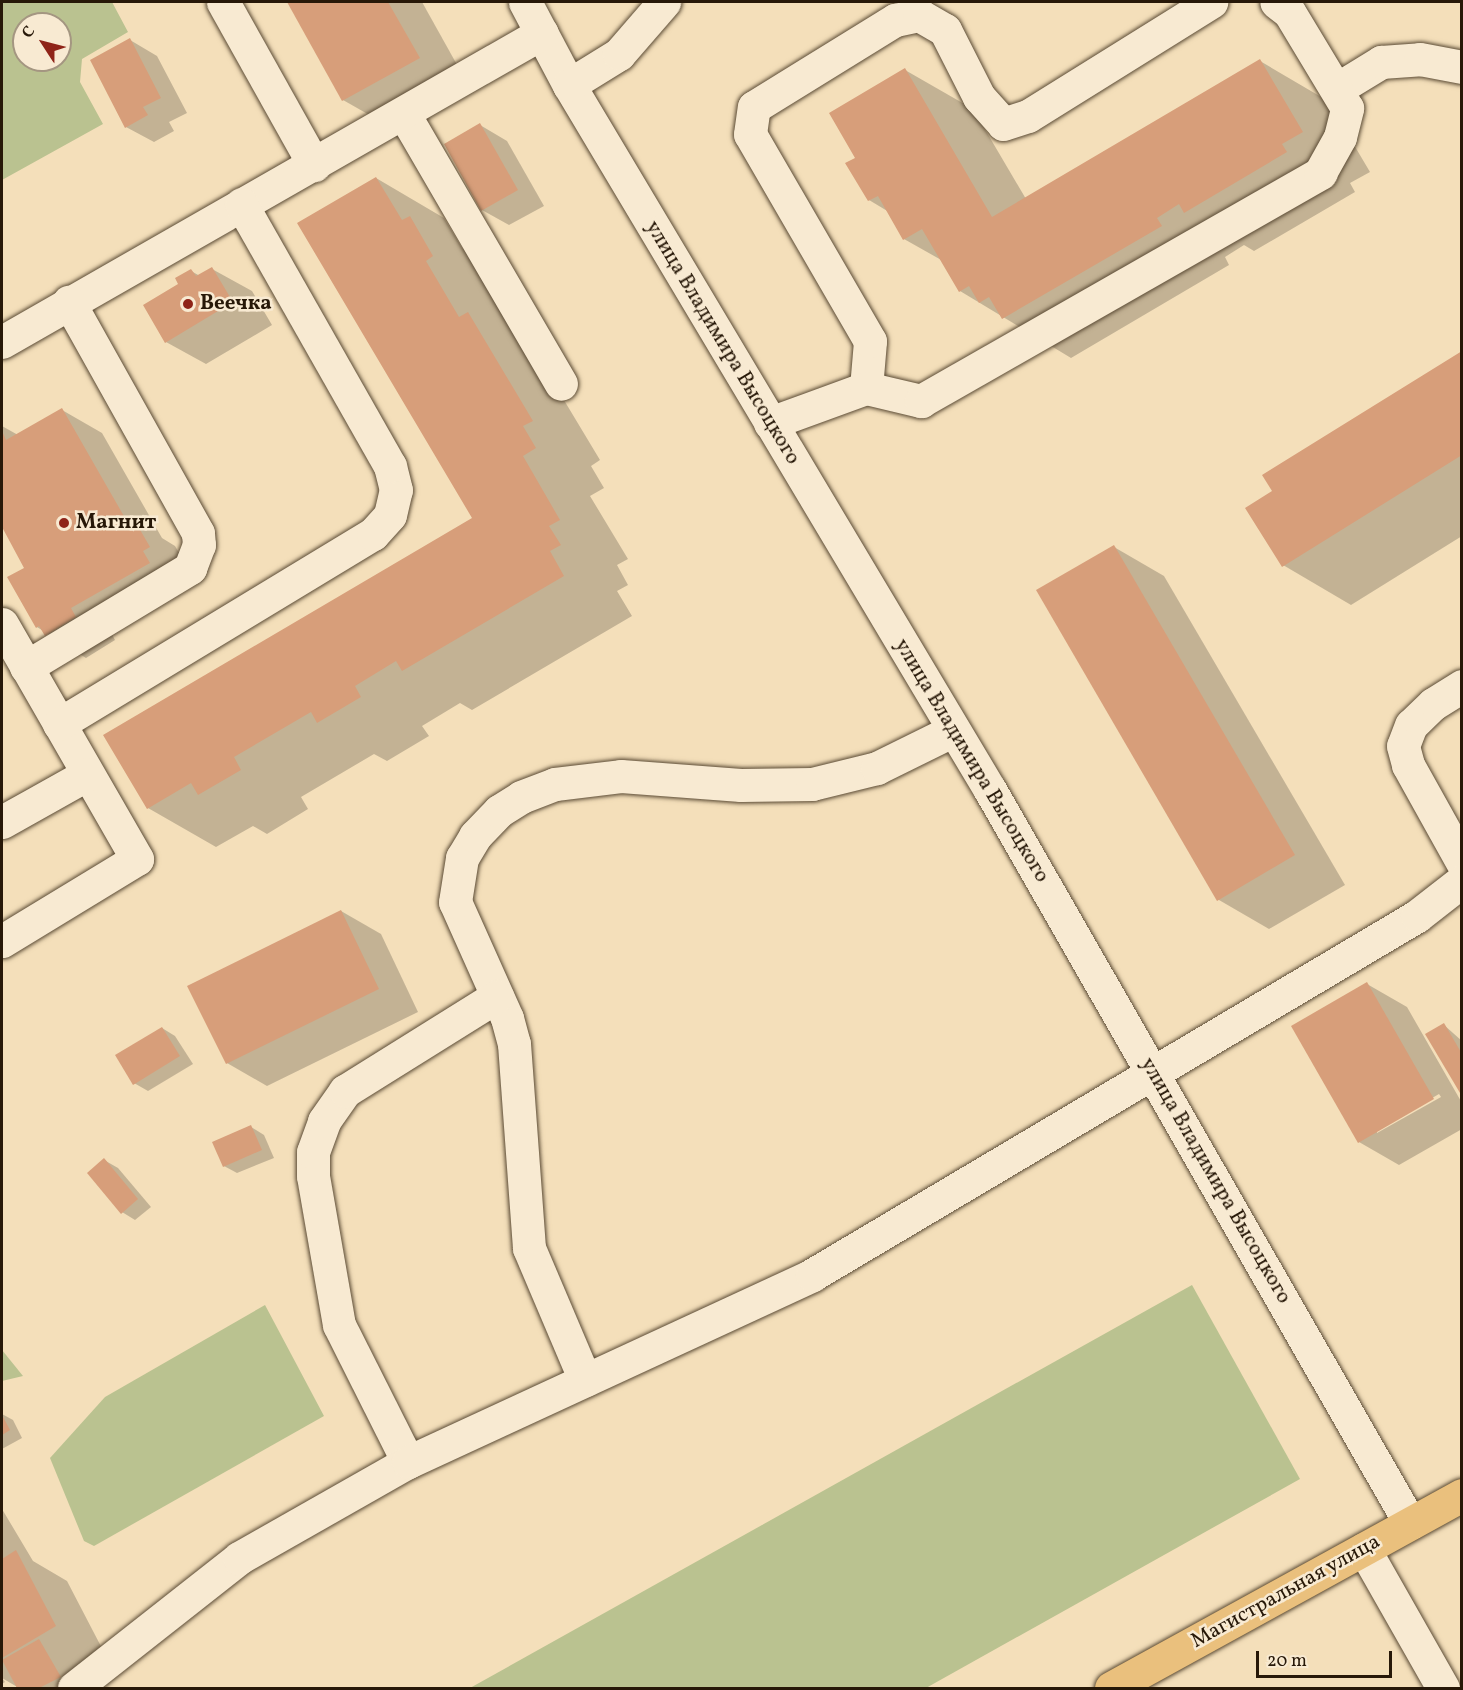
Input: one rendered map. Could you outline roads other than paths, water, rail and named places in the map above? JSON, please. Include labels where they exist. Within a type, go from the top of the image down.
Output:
[{"type":"main road","name":"Магистральная улица","points":[[1111,1689],[1461,1495]]},
{"type":"street","points":[[222,2],[314,165]]},
{"type":"street","name":"улица Владимира Высоцкого","points":[[525,2],[570,85],[952,731],[990,790],[1410,1523]]},
{"type":"street","points":[[570,85],[619,54],[664,2]]},
{"type":"street","points":[[867,388],[870,341],[750,134],[754,106],[895,20],[919,15],[945,30],[979,97],[1003,124],[1028,116],[1211,2]]},
{"type":"street","points":[[770,423],[867,388],[921,401],[1320,173],[1340,136],[1347,108],[1289,12],[1276,2]]},
{"type":"street","points":[[2,342],[542,33]]},
{"type":"street","points":[[1337,89],[1381,62],[1420,59],[1461,68]]},
{"type":"street","points":[[404,114],[561,384]]},
{"type":"street","points":[[59,724],[373,534],[390,515],[396,489],[390,466],[241,204]]},
{"type":"street","points":[[26,667],[190,568],[199,545],[198,533],[69,302]]},
{"type":"street","points":[[2,624],[137,859],[2,941]]},
{"type":"street","points":[[1461,686],[1433,704],[1411,725],[1403,746],[1408,765],[1461,862]]},
{"type":"street","points":[[585,1380],[529,1248],[517,1065],[507,1018],[460,920],[455,902],[455,879],[475,836],[499,811],[521,796],[555,784],[621,776],[741,784],[812,784],[876,768],[952,731]]},
{"type":"street","points":[[2,822],[88,774]]},
{"type":"street","points":[[74,1689],[239,1558],[408,1462],[812,1275],[1154,1075],[1417,916],[1461,881]]},
{"type":"street","points":[[408,1462],[339,1325],[313,1176],[313,1152],[324,1121],[353,1084],[497,996]]},
{"type":"street","points":[[1364,1549],[1443,1689]]},
{"type":"place","name":"Веечка","points":[[188,304]]},
{"type":"place","name":"Магнит","points":[[64,523]]}]
